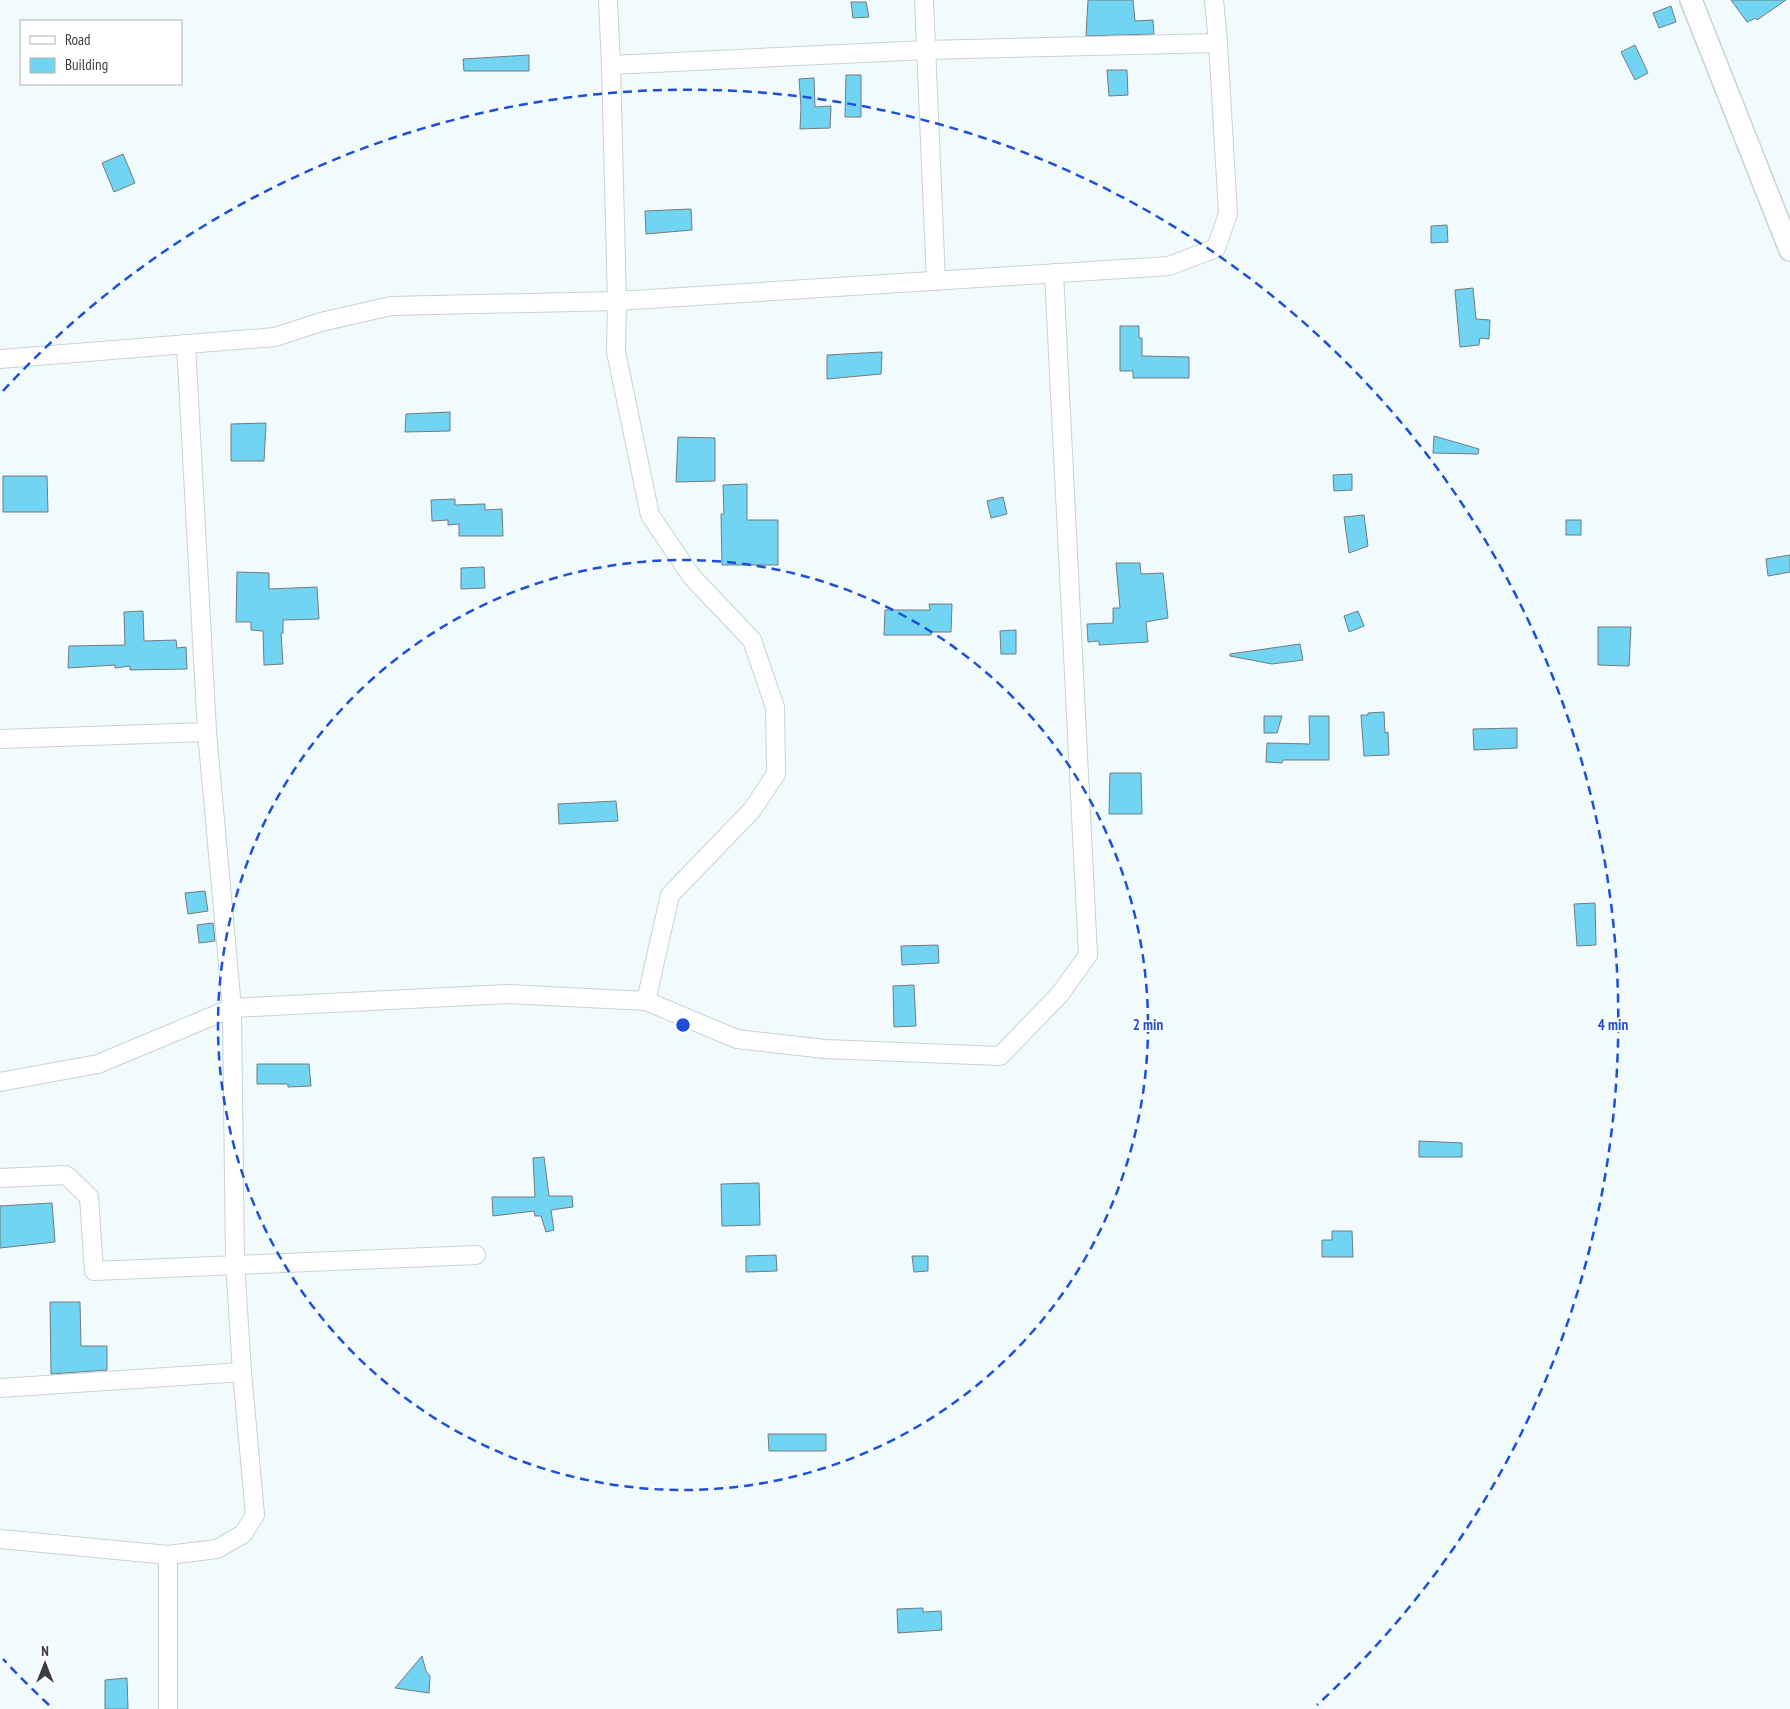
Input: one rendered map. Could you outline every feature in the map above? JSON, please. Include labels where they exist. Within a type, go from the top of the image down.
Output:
[{"type":"street","points":[[608,0],[611,65],[616,352],[650,514],[692,576],[752,640],[775,707],[776,774],[752,810],[670,895],[646,1001]]},
{"type":"street","points":[[924,0],[936,281]]},
{"type":"street","points":[[0,359],[274,337],[321,322],[391,306],[616,301],[1169,266],[1216,248],[1228,214],[1214,0]]},
{"type":"street","points":[[1692,0],[1790,250]]},
{"type":"street","points":[[611,65],[926,50],[1218,43]]},
{"type":"street","points":[[0,1082],[98,1064],[232,1008],[507,994],[646,1001],[737,1039],[825,1049],[1000,1056],[1060,994],[1088,955],[1054,274]]},
{"type":"street","points":[[0,1539],[168,1556],[217,1549],[243,1534],[255,1515],[242,1372],[235,1264],[232,1008],[207,732],[186,344]]},
{"type":"street","points":[[0,739],[207,732]]},
{"type":"street","points":[[0,1178],[66,1175],[89,1196],[94,1271],[476,1255]]},
{"type":"street","points":[[0,1388],[242,1372]]},
{"type":"street","points":[[168,1556],[168,1709]]},
{"type":"building","points":[[1088,0],[1133,0],[1135,21],[1153,20],[1154,34],[1086,36]]},
{"type":"building","points":[[1731,0],[1786,0],[1757,20],[1756,18],[1747,22]]},
{"type":"building","points":[[851,2],[866,2],[869,17],[853,18]]},
{"type":"building","points":[[1671,6],[1676,22],[1659,28],[1653,13]]},
{"type":"building","points":[[1635,45],[1648,73],[1635,80],[1621,52]]},
{"type":"building","points":[[529,55],[529,71],[464,71],[463,59]]},
{"type":"building","points":[[1107,70],[1127,70],[1128,95],[1109,96]]},
{"type":"building","points":[[846,75],[861,75],[861,117],[845,117]]},
{"type":"building","points":[[814,78],[815,107],[831,106],[830,128],[800,129],[799,79]]},
{"type":"building","points":[[123,154],[135,183],[114,192],[102,163]]},
{"type":"building","points":[[691,209],[692,230],[646,234],[645,211]]},
{"type":"building","points":[[1447,225],[1448,242],[1431,243],[1431,226]]},
{"type":"building","points":[[1473,288],[1476,319],[1490,320],[1489,339],[1480,338],[1479,345],[1460,347],[1455,290]]},
{"type":"building","points":[[1120,326],[1139,326],[1139,338],[1142,338],[1142,356],[1189,357],[1189,378],[1133,378],[1133,371],[1120,371]]},
{"type":"building","points":[[882,352],[881,374],[827,379],[827,355]]},
{"type":"building","points":[[450,412],[450,431],[405,432],[406,414]]},
{"type":"building","points":[[266,423],[264,461],[231,461],[231,424]]},
{"type":"building","points":[[1434,436],[1479,449],[1478,454],[1433,453]]},
{"type":"building","points":[[678,437],[715,438],[715,481],[676,482]]},
{"type":"building","points":[[1352,474],[1352,490],[1334,491],[1333,475]]},
{"type":"building","points":[[3,476],[47,476],[48,512],[3,512]]},
{"type":"building","points":[[747,484],[747,520],[778,520],[778,565],[722,565],[721,514],[724,514],[723,485]]},
{"type":"building","points":[[1003,497],[1007,514],[991,518],[987,501]]},
{"type":"building","points":[[455,499],[455,505],[485,504],[485,510],[502,509],[503,536],[459,536],[459,524],[448,525],[448,520],[432,521],[431,500]]},
{"type":"building","points":[[1364,515],[1368,546],[1349,553],[1344,517]]},
{"type":"building","points":[[1566,520],[1581,520],[1581,535],[1566,535]]},
{"type":"building","points":[[1790,555],[1790,572],[1768,576],[1766,559]]},
{"type":"building","points":[[1116,563],[1140,563],[1141,574],[1163,573],[1168,618],[1146,622],[1148,642],[1099,645],[1099,641],[1088,642],[1087,624],[1113,623],[1113,608],[1120,608]]},
{"type":"building","points":[[484,567],[485,588],[461,589],[461,568]]},
{"type":"building","points":[[237,572],[269,573],[269,589],[317,587],[319,619],[283,620],[283,633],[281,633],[283,664],[264,665],[263,631],[251,630],[251,622],[236,622]]},
{"type":"building","points":[[929,604],[952,604],[951,632],[931,632],[931,635],[884,635],[885,610],[930,610]]},
{"type":"building","points":[[143,611],[144,641],[176,640],[177,648],[186,647],[187,669],[130,670],[130,666],[115,668],[115,665],[68,668],[69,646],[125,645],[124,612]]},
{"type":"building","points":[[1358,611],[1364,626],[1349,632],[1344,616]]},
{"type":"building","points":[[1598,627],[1631,627],[1629,666],[1598,665]]},
{"type":"building","points":[[1016,630],[1016,654],[1001,654],[1000,631]]},
{"type":"building","points":[[1300,644],[1303,660],[1272,664],[1230,656],[1230,654]]},
{"type":"building","points":[[1384,712],[1385,733],[1388,732],[1389,755],[1364,756],[1361,715]]},
{"type":"building","points":[[1264,716],[1282,716],[1277,733],[1264,733]]},
{"type":"building","points":[[1309,716],[1329,716],[1329,760],[1283,760],[1282,763],[1266,762],[1267,743],[1310,744]]},
{"type":"building","points":[[1517,728],[1517,748],[1474,750],[1473,729]]},
{"type":"building","points":[[1110,773],[1141,773],[1142,814],[1109,814]]},
{"type":"building","points":[[616,801],[618,821],[559,824],[558,804]]},
{"type":"building","points":[[205,891],[208,911],[188,914],[185,893]]},
{"type":"building","points":[[1595,903],[1596,945],[1577,946],[1574,904]]},
{"type":"building","points":[[213,923],[215,941],[199,943],[197,925]]},
{"type":"building","points":[[938,945],[939,963],[902,965],[901,946]]},
{"type":"building","points":[[914,985],[916,1026],[894,1027],[893,986]]},
{"type":"building","points":[[257,1064],[309,1064],[311,1086],[288,1087],[288,1084],[257,1084]]},
{"type":"building","points":[[1419,1141],[1462,1143],[1462,1157],[1419,1157]]},
{"type":"building","points":[[544,1157],[549,1196],[572,1196],[573,1207],[551,1210],[554,1230],[546,1232],[541,1216],[535,1216],[534,1211],[493,1216],[492,1197],[535,1197],[533,1158]]},
{"type":"building","points":[[759,1183],[760,1225],[722,1226],[721,1184]]},
{"type":"building","points":[[52,1203],[55,1242],[0,1248],[0,1206]]},
{"type":"building","points":[[1332,1231],[1352,1231],[1353,1257],[1322,1257],[1322,1240],[1332,1240]]},
{"type":"building","points":[[776,1255],[777,1271],[746,1272],[746,1256]]},
{"type":"building","points":[[912,1256],[928,1256],[928,1271],[914,1272]]},
{"type":"building","points":[[50,1302],[80,1302],[81,1346],[107,1346],[107,1370],[51,1374]]},
{"type":"building","points":[[768,1434],[826,1434],[826,1451],[769,1451]]},
{"type":"building","points":[[923,1608],[923,1612],[941,1611],[942,1630],[898,1633],[897,1609]]},
{"type":"building","points":[[422,1656],[426,1671],[430,1676],[429,1693],[395,1688]]},
{"type":"building","points":[[127,1678],[128,1709],[105,1709],[105,1680]]}]
